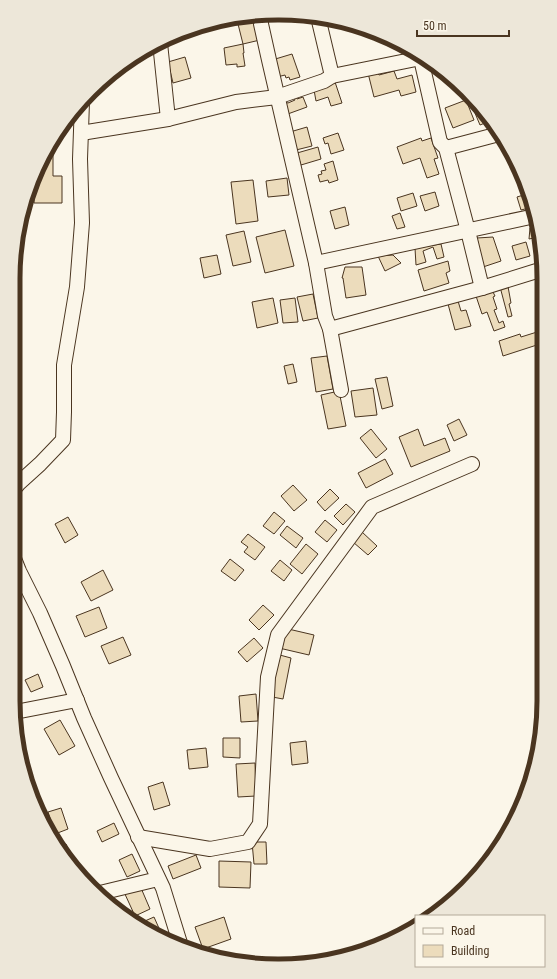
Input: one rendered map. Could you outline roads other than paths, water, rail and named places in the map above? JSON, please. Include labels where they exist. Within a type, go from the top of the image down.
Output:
[{"type":"street","points":[[261,21],[277,97],[316,263],[325,316],[330,329],[341,390]]},
{"type":"street","points":[[320,23],[332,76]]},
{"type":"street","points":[[161,49],[168,119]]},
{"type":"street","points":[[81,133],[168,119],[236,102],[277,97],[324,81],[332,76],[415,60]]},
{"type":"street","points":[[425,66],[440,142],[446,148],[482,288]]},
{"type":"street","points":[[20,482],[63,440],[64,365],[77,286],[82,223],[80,159],[82,111]]},
{"type":"street","points":[[446,148],[493,136]]},
{"type":"street","points":[[316,263],[529,217]]},
{"type":"street","points":[[330,329],[482,288],[537,271]]},
{"type":"street","points":[[138,837],[210,850],[248,842],[260,824],[268,677],[278,635],[372,507],[472,464]]},
{"type":"street","points":[[20,573],[40,613],[111,778],[163,888],[179,938]]},
{"type":"street","points":[[21,711],[77,700]]},
{"type":"street","points":[[105,892],[158,879]]}]
